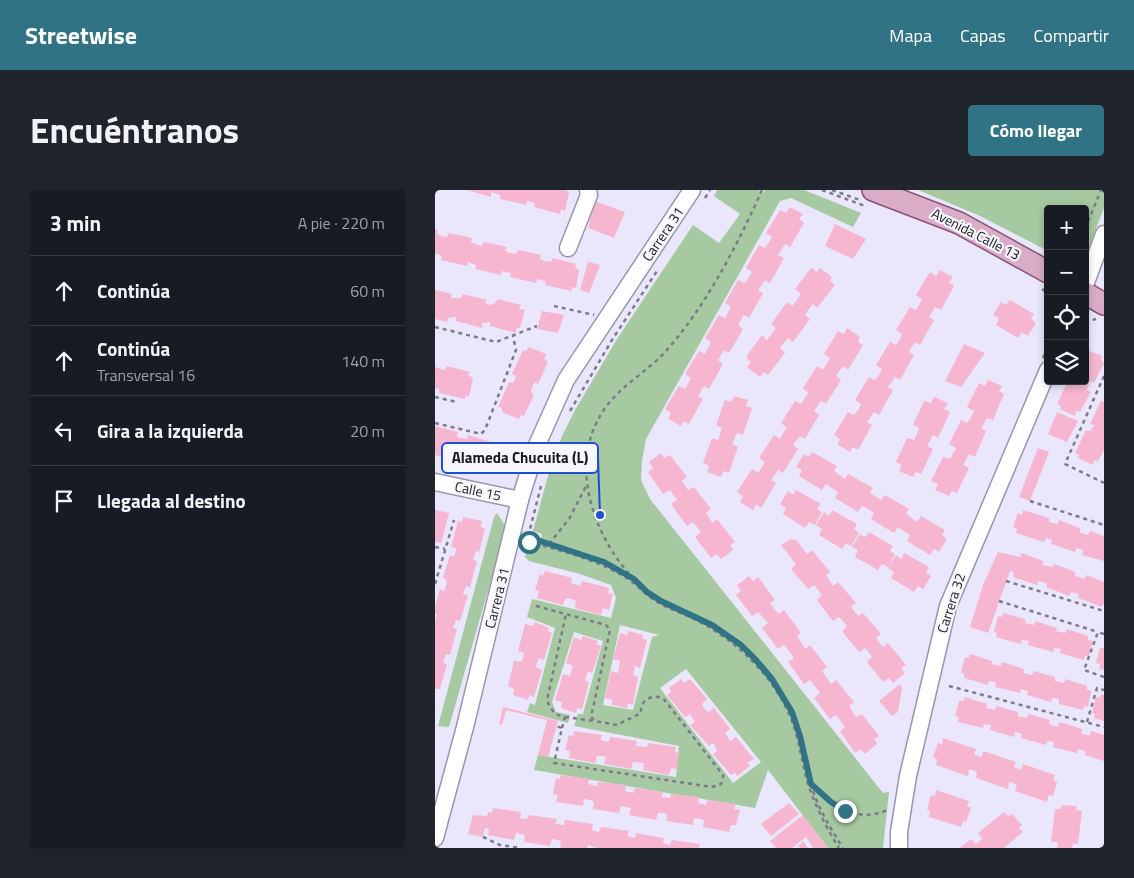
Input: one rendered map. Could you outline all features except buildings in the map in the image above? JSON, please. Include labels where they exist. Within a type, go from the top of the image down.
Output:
[{"type":"main road","name":"Avenida Calle 13","points":[[871,199],[959,223],[1042,278]]},
{"type":"main road","points":[[1087,295],[1101,312]]},
{"type":"street","points":[[568,248],[589,195],[588,190]]},
{"type":"street","name":"Carrera 31","points":[[435,838],[465,727],[522,537],[520,500],[537,445],[566,380],[606,318],[696,194]]},
{"type":"street","points":[[1089,274],[1104,234]]},
{"type":"street","name":"Carrera 32","points":[[899,848],[909,776],[947,606],[1044,379]]},
{"type":"street","name":"Calle 15","points":[[435,482],[520,500]]},
{"type":"path","points":[[696,194],[706,190]]},
{"type":"path","points":[[700,206],[710,190]]},
{"type":"path","points":[[762,190],[749,218],[697,312],[665,352],[613,399],[599,418],[588,446],[586,464],[587,483],[592,505],[607,545],[634,579],[647,592],[661,601],[727,634],[755,659],[783,695],[792,712],[800,736],[811,784],[826,823],[841,848]]},
{"type":"path","points":[[822,190],[871,199]]},
{"type":"path","points":[[1089,218],[1101,190]]},
{"type":"path","points":[[567,417],[659,268]]},
{"type":"path","points":[[610,335],[653,270]]},
{"type":"path","points":[[554,306],[606,318]]},
{"type":"path","points":[[1089,320],[1101,312]]},
{"type":"path","points":[[435,327],[496,342],[537,326]]},
{"type":"path","points":[[435,423],[481,434],[485,430],[516,350],[513,336]]},
{"type":"path","points":[[1104,376],[1065,464],[1104,482]]},
{"type":"path","points":[[435,397],[457,402]]},
{"type":"path","points":[[549,544],[569,519],[587,483]]},
{"type":"path","points":[[522,537],[540,484]]},
{"type":"path","points":[[1030,501],[1104,525]]},
{"type":"path","points":[[435,584],[454,520]]},
{"type":"path","points":[[522,537],[604,562],[634,579]]},
{"type":"path","points":[[522,537],[529,542],[602,565],[623,576],[659,603],[689,616],[725,638],[753,661],[779,696],[789,714],[801,748],[809,786],[824,824],[841,848]]},
{"type":"path","points":[[435,547],[445,549]]},
{"type":"path","points":[[1006,581],[1104,611]]},
{"type":"path","points":[[999,601],[1104,634]]},
{"type":"path","points":[[536,606],[606,625],[610,630],[591,716],[595,721]]},
{"type":"path","points":[[565,717],[554,763],[712,787],[721,784],[723,780],[723,775],[663,698],[654,696],[649,698],[642,704],[641,713],[617,725],[565,717],[557,715],[551,709],[547,700],[566,614]]},
{"type":"path","points":[[1098,632],[1084,670],[1104,677]]},
{"type":"path","points":[[949,686],[1104,728]]},
{"type":"path","points":[[1087,723],[1097,688],[1104,690]]},
{"type":"path","points":[[556,726],[562,728]]},
{"type":"path","points":[[811,784],[831,802],[845,811],[860,816],[880,813],[893,808]]},
{"type":"path","points":[[483,837],[499,846],[521,848]]},
{"type":"green space","points":[[717,190],[760,190],[759,192],[763,193],[765,190],[804,190],[861,213],[853,227],[791,198],[780,201],[646,439],[641,480],[650,499],[883,793],[889,792],[883,848],[828,848],[768,770],[755,808],[534,770],[538,755],[676,777],[679,746],[574,726],[578,714],[583,714],[603,641],[574,632],[552,702],[556,712],[570,715],[568,723],[527,712],[530,703],[535,705],[555,628],[527,617],[532,599],[611,618],[616,598],[611,585],[580,574],[529,561],[525,557],[527,549],[538,551],[542,534],[533,531],[552,461],[563,434],[617,339],[693,225],[719,243],[740,214],[714,196]],"holes":[[[620,625],[659,635],[652,637],[633,710],[603,705]],[[686,669],[761,762],[733,783],[660,688]]]},
{"type":"green space","points":[[918,190],[1104,190],[1104,208],[1089,247],[1089,205],[1044,205],[1044,249],[978,215]]},
{"type":"green space","points":[[497,513],[506,527],[449,727],[438,726],[494,517]]},
{"type":"place","name":"Alameda Chucuita (L)","points":[[600,515]]},
{"type":"route","points":[[529,542],[528,537],[604,562],[634,579],[647,592],[661,601],[712,625],[741,645],[772,679],[792,712],[800,736],[811,784],[831,802],[845,811]]}]
